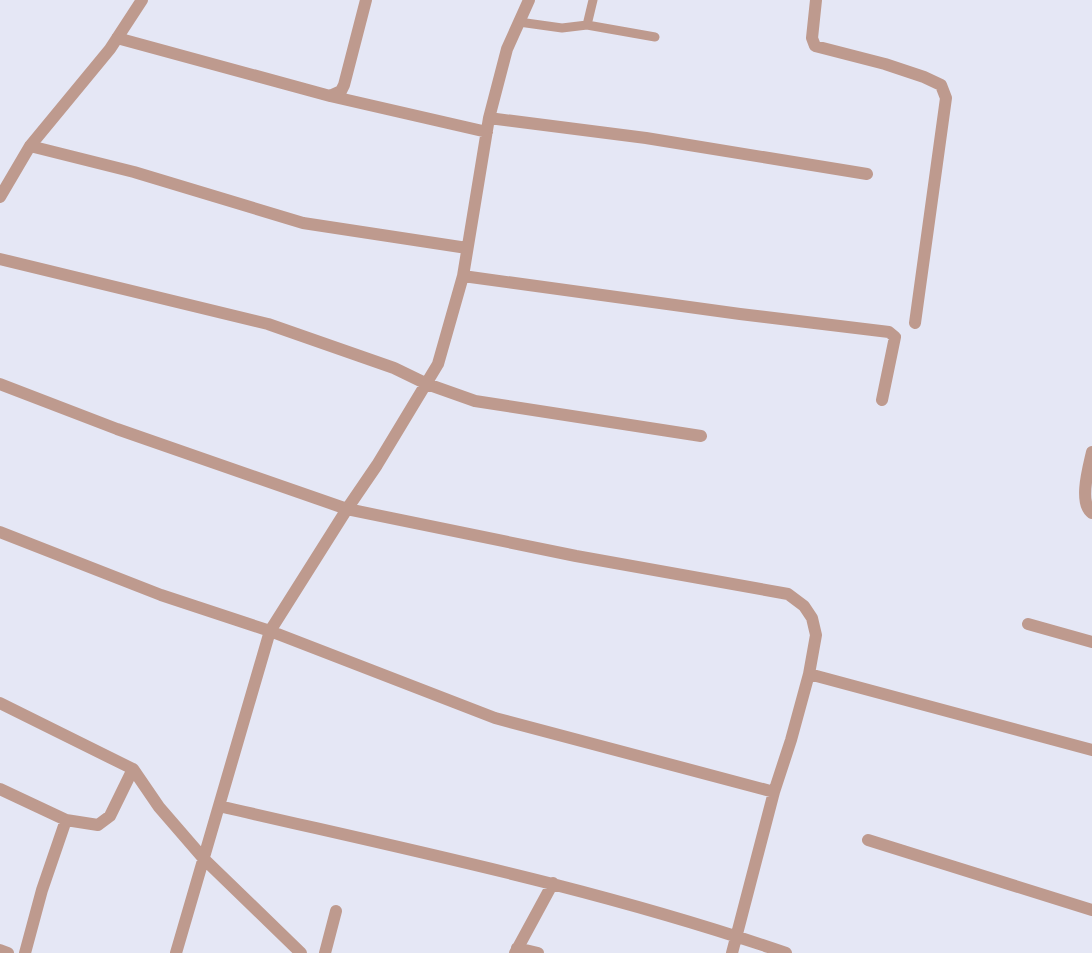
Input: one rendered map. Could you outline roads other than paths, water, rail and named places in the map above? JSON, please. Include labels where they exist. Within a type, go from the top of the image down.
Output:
[{"type":"street","points":[[0,196],[30,146],[117,38],[142,0]]},
{"type":"street","points":[[330,96],[341,91],[344,85],[366,0]]},
{"type":"street","points":[[176,953],[270,631],[347,509],[378,465],[438,364],[463,276],[489,118],[507,49],[529,0]]},
{"type":"street","points":[[816,0],[812,38],[816,46],[924,77],[941,85],[946,98],[915,322]]},
{"type":"street","points":[[117,38],[330,96],[487,132]]},
{"type":"street","points":[[489,118],[646,138],[868,174]]},
{"type":"street","points":[[30,146],[134,172],[303,223],[467,248]]},
{"type":"street","points":[[0,259],[268,324],[394,368],[427,384],[474,401],[701,436]]},
{"type":"street","points":[[463,276],[740,314],[889,332],[895,337],[882,400]]},
{"type":"street","points":[[0,384],[118,429],[347,509],[576,556],[788,594],[804,606],[812,618],[816,635],[809,674],[791,740],[774,792],[735,936],[732,953]]},
{"type":"street","points":[[1092,452],[1084,494],[1089,511],[1092,513]]},
{"type":"street","points":[[0,532],[161,595],[270,631],[495,718],[774,792]]},
{"type":"street","points":[[1028,624],[1092,642]]},
{"type":"street","points":[[809,674],[1092,750]]},
{"type":"street","points":[[0,703],[133,769],[159,807],[204,859],[301,953]]},
{"type":"street","points":[[0,789],[66,820],[98,825],[105,822],[114,811],[133,769]]},
{"type":"street","points":[[219,806],[553,884],[735,936],[786,953]]},
{"type":"street","points":[[25,953],[42,890],[66,820]]},
{"type":"street","points":[[868,840],[1092,910]]},
{"type":"street","points":[[538,953],[516,951],[553,884]]},
{"type":"street","points":[[325,953],[336,911]]},
{"type":"street","points":[[0,950],[8,953]]},
{"type":"lane","points":[[587,25],[593,0]]},
{"type":"lane","points":[[519,22],[562,28],[587,25],[655,37]]}]
